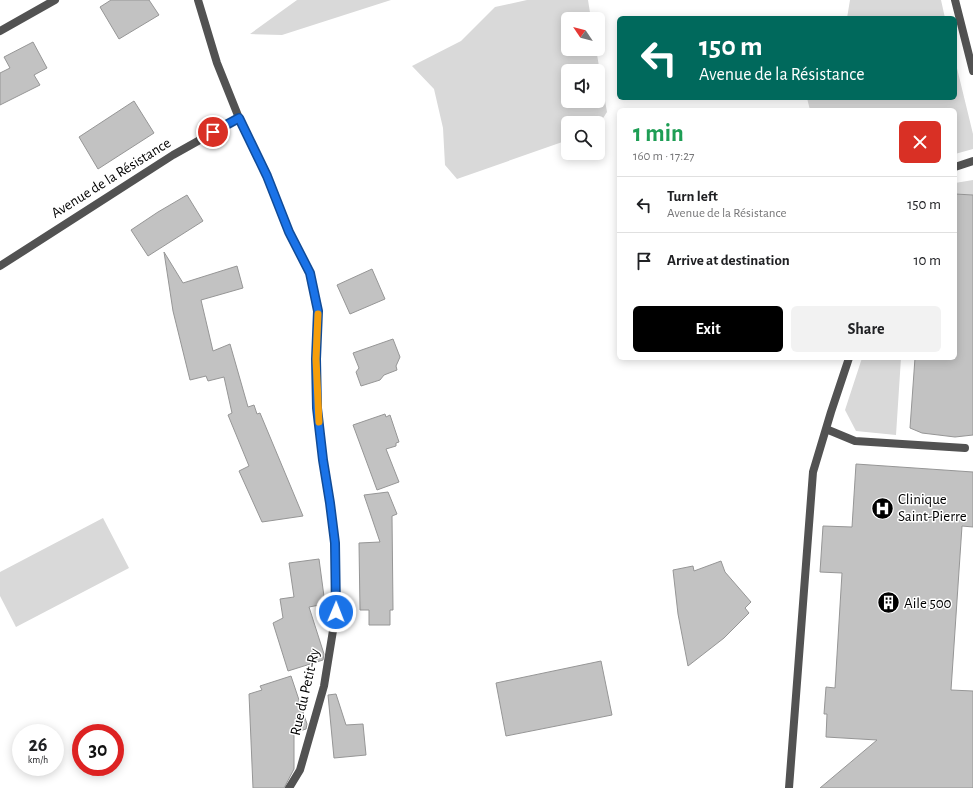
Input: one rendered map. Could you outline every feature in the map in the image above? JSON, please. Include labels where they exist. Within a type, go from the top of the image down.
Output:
[{"type":"street","points":[[0,31],[55,0]]},
{"type":"street","name":"Rue du Petit-Ry","points":[[198,0],[217,63],[239,118],[267,176],[289,232],[310,273],[318,311],[316,359],[317,408],[335,543],[336,612],[324,686],[300,770],[289,788]]},
{"type":"street","points":[[955,0],[973,71]]},
{"type":"street","name":"Avenue de la Résistance","points":[[0,266],[173,154],[239,118]]},
{"type":"street","points":[[957,166],[973,161]]},
{"type":"street","points":[[789,788],[813,472],[848,360]]},
{"type":"street","points":[[826,429],[855,440],[965,448]]},
{"type":"shaded area","points":[[297,0],[391,0],[282,35],[250,34]]},
{"type":"shaded area","points":[[527,0],[588,0],[590,12],[561,12],[561,56],[597,56],[599,64],[561,64],[561,108],[605,108],[605,101],[607,112],[604,116],[561,116],[561,142],[457,179],[445,165],[443,128],[434,89],[412,66],[461,41],[495,7]]},
{"type":"shaded area","points":[[850,0],[941,0],[945,16],[847,16]]},
{"type":"shaded area","points":[[957,68],[973,134],[973,149],[957,153],[957,108],[810,108],[808,100],[957,100]]},
{"type":"shaded area","points":[[973,180],[973,195],[957,194],[957,183]]},
{"type":"shaded area","points":[[861,360],[901,360],[896,435],[856,431],[845,410]]},
{"type":"shaded area","points":[[103,518],[129,568],[16,627],[0,596],[0,572]]},
{"type":"building","points":[[111,0],[149,0],[159,15],[119,39],[100,7]]},
{"type":"building","points":[[33,42],[47,68],[34,75],[40,85],[0,105],[0,73],[10,68],[4,57]]},
{"type":"building","points":[[134,101],[154,133],[98,169],[79,137]]},
{"type":"building","points":[[957,194],[973,195],[973,435],[955,437],[922,433],[910,428],[915,360],[957,360]]},
{"type":"building","points":[[187,195],[203,221],[148,256],[131,230]]},
{"type":"building","points":[[164,252],[183,283],[237,266],[243,288],[201,300],[213,351],[230,344],[248,407],[254,405],[257,414],[260,413],[303,516],[262,522],[239,471],[249,466],[228,415],[232,413],[224,377],[208,381],[206,376],[190,380],[173,311]]},
{"type":"building","points":[[372,269],[385,299],[350,314],[337,285]]},
{"type":"building","points":[[393,339],[400,357],[396,366],[397,370],[384,375],[380,380],[361,386],[356,372],[359,368],[353,353]]},
{"type":"building","points":[[385,414],[386,417],[390,415],[399,442],[396,443],[396,446],[386,449],[399,482],[377,490],[353,425]]},
{"type":"building","points":[[856,464],[973,472],[973,527],[962,526],[951,690],[973,691],[973,788],[820,788],[877,740],[826,737],[827,714],[824,714],[826,687],[835,688],[842,573],[820,572],[823,526],[852,527]]},
{"type":"building","points":[[388,492],[397,514],[392,516],[393,610],[390,610],[390,625],[369,625],[369,610],[360,610],[359,543],[380,542],[364,495]]},
{"type":"building","points":[[319,559],[325,604],[309,607],[324,654],[323,660],[288,671],[273,623],[283,618],[280,599],[294,597],[289,563]]},
{"type":"building","points":[[721,561],[725,572],[751,602],[745,608],[749,613],[724,638],[688,666],[678,614],[673,570],[693,566],[694,571]]},
{"type":"building","points":[[601,661],[612,715],[506,736],[496,683]]},
{"type":"building","points":[[291,676],[307,724],[306,729],[294,733],[294,769],[284,788],[253,788],[249,694],[262,690],[260,686]]},
{"type":"building","points":[[336,694],[346,725],[363,724],[366,755],[334,758],[328,695]]},
{"type":"slow traffic","points":[[318,314],[316,359],[317,408],[319,422]]},
{"type":"place","name":"Clinique Saint-Pierre","points":[[883,508]]},
{"type":"place","name":"Aile 500","points":[[888,603]]},
{"type":"route","points":[[213,132],[239,118],[267,176],[289,232],[310,273],[318,311],[316,359],[317,408],[335,543],[336,612]]}]
